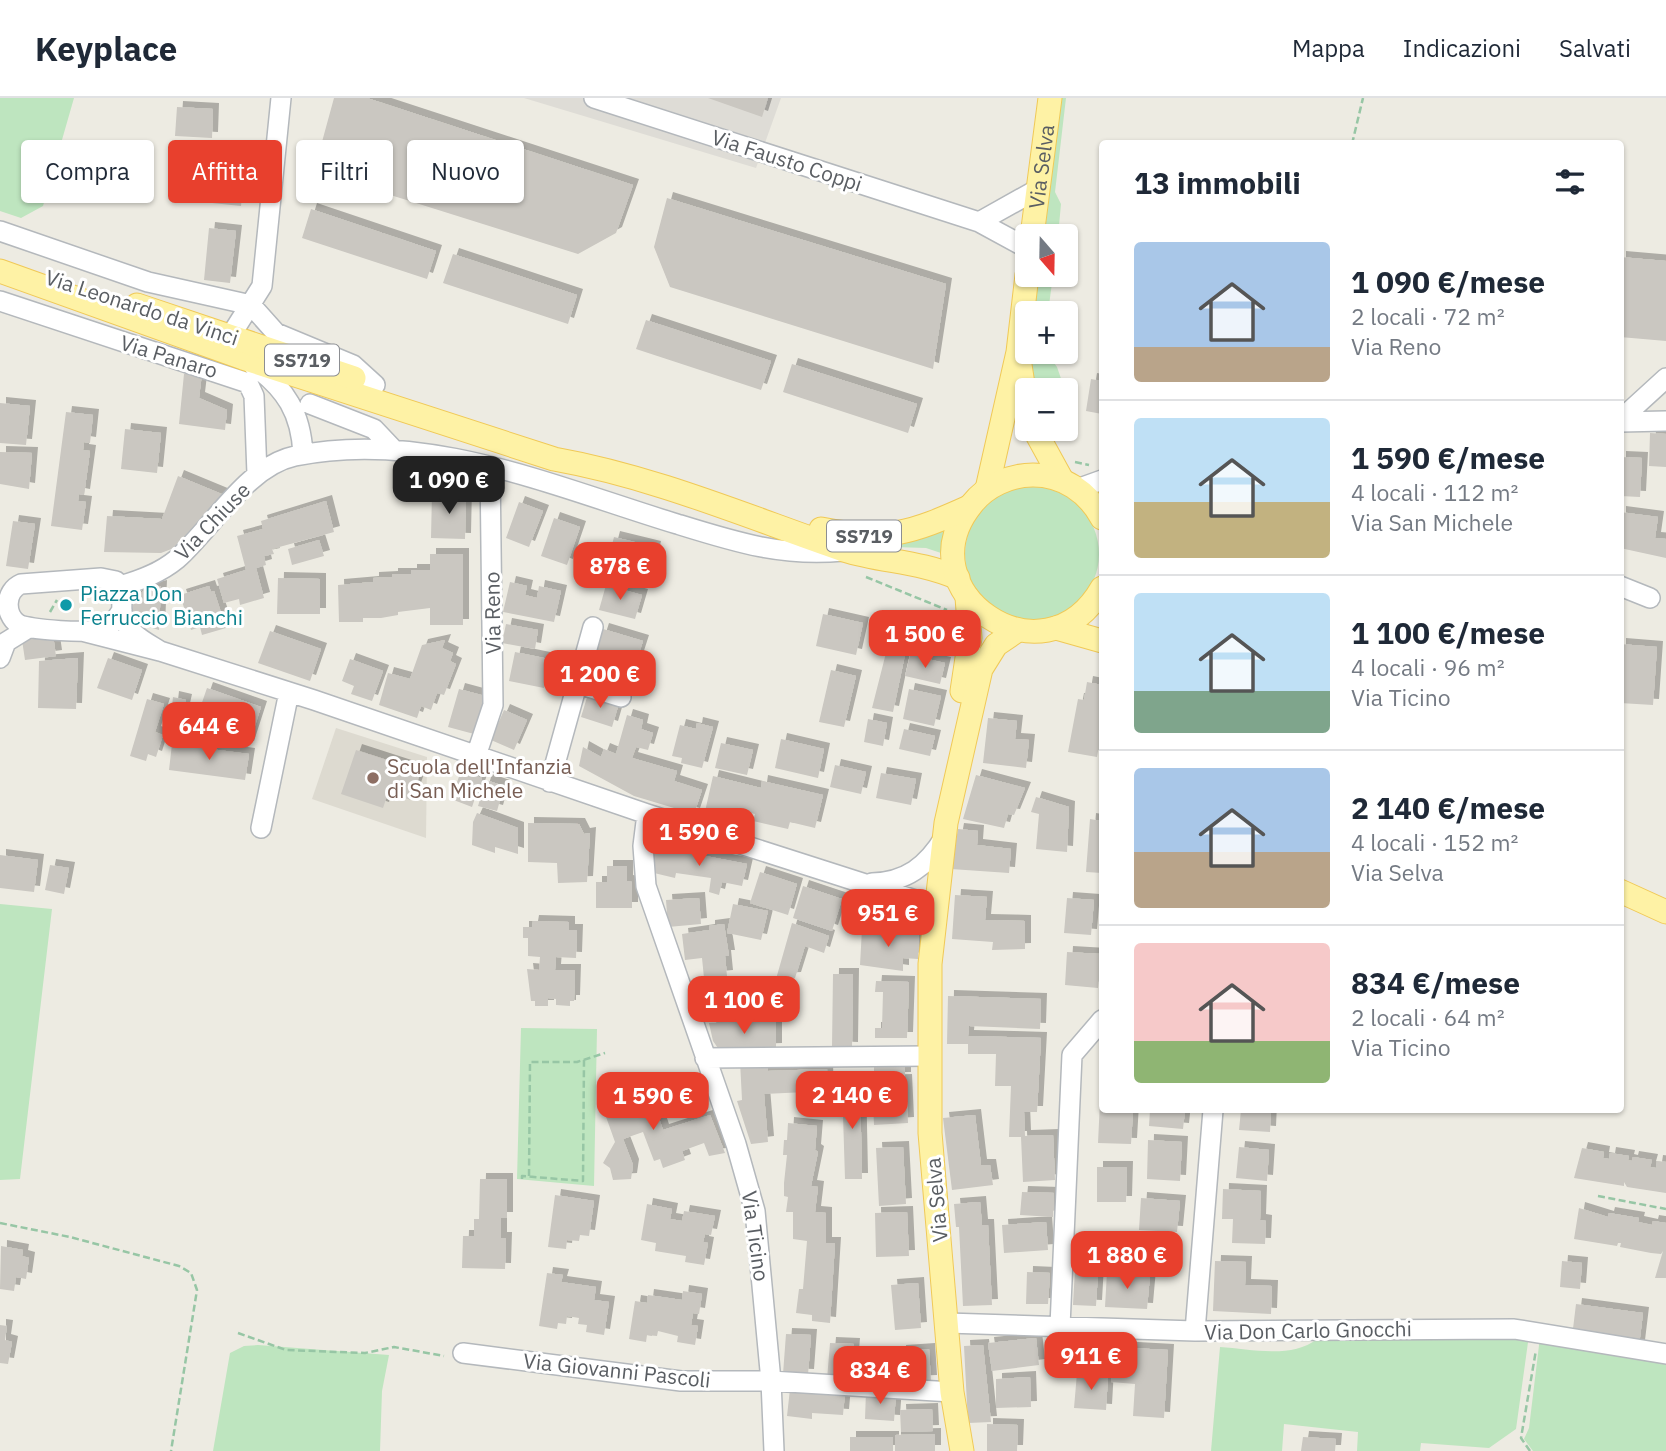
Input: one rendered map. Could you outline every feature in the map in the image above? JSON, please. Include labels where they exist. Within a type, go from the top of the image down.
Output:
[{"type":"main road","name":"Via Selva","points":[[1034,224],[1050,98]]},
{"type":"main road","name":"Via Leonardo da Vinci","points":[[0,263],[231,335],[556,446],[600,467]]},
{"type":"main road","name":"Via Leonardo da Vinci","points":[[0,271],[243,358],[554,459],[600,467],[756,516],[848,551],[918,564],[959,596]]},
{"type":"main road","points":[[987,489],[1015,364]]},
{"type":"main road","points":[[1042,441],[1070,485],[1099,513]]},
{"type":"main road","points":[[969,507],[987,489],[1018,476],[1040,475],[1070,485]]},
{"type":"main road","name":"Via Selva","points":[[945,830],[947,777],[970,638],[959,596],[954,545],[960,524],[969,507]]},
{"type":"main road","name":"Via Leonardo da Vinci","points":[[756,516],[856,536],[886,536],[922,527],[969,507]]},
{"type":"main road","points":[[1056,628],[1079,616],[1099,593]]},
{"type":"main road","points":[[959,596],[989,619],[1018,631],[1056,628],[1099,640]]},
{"type":"main road","name":"Via Selva","points":[[962,1451],[953,1392],[930,1133],[928,1056],[934,906],[945,830],[981,669],[996,645],[1018,631]]},
{"type":"main road","points":[[1624,893],[1666,912]]},
{"type":"street","points":[[231,335],[262,286],[281,98]]},
{"type":"street","name":"Via Fausto Coppi","points":[[594,98],[979,222],[1015,242]]},
{"type":"street","points":[[979,222],[1038,189]]},
{"type":"street","points":[[0,231],[148,282],[251,305],[276,333],[354,365],[375,385]]},
{"type":"street","name":"Via Panaro","points":[[0,302],[248,383],[254,396],[257,474]]},
{"type":"street","name":"Via Panaro","points":[[243,358],[274,380],[288,397],[300,422],[303,454]]},
{"type":"street","points":[[1624,417],[1666,378]]},
{"type":"street","points":[[310,404],[374,429],[394,449]]},
{"type":"street","points":[[1624,421],[1666,421]]},
{"type":"street","points":[[303,454],[394,449],[425,452],[489,467],[757,549],[804,553],[848,551]]},
{"type":"street","name":"Via Chiuse","points":[[120,586],[149,577],[176,559],[268,465],[303,454]]},
{"type":"street","name":"Via Reno","points":[[476,756],[493,705],[489,467]]},
{"type":"street","points":[[1070,485],[1099,480]]},
{"type":"street","points":[[0,578],[21,584],[109,579],[120,586],[124,602],[122,610],[106,629],[82,631],[36,628],[15,621],[7,599]]},
{"type":"street","points":[[0,622],[10,592],[21,584]]},
{"type":"street","points":[[1624,588],[1650,598]]},
{"type":"street","points":[[122,610],[127,626],[160,651]]},
{"type":"street","points":[[550,782],[593,627]]},
{"type":"street","points":[[0,658],[6,642],[36,628]]},
{"type":"street","points":[[82,631],[160,651],[289,692],[550,782],[934,906]]},
{"type":"street","points":[[578,684],[621,697]]},
{"type":"street","points":[[261,828],[289,692]]},
{"type":"street","name":"Via Ticino","points":[[647,814],[643,846],[646,886],[755,1211],[771,1381],[774,1451]]},
{"type":"street","points":[[863,883],[910,875],[923,866],[945,830]]},
{"type":"street","points":[[1060,1325],[1072,1055],[1099,1027]]},
{"type":"street","points":[[705,1058],[928,1056]]},
{"type":"street","points":[[1195,1331],[1213,1113]]},
{"type":"street","name":"Via Don Carlo Gnocchi","points":[[947,1323],[1195,1331],[1456,1327],[1539,1333],[1666,1354]]},
{"type":"street","name":"Via Giovanni Pascoli","points":[[463,1353],[681,1381],[771,1381]]},
{"type":"street","points":[[771,1381],[953,1392]]},
{"type":"path","points":[[1353,140],[1363,98]]},
{"type":"path","points":[[857,574],[938,604],[959,596]]},
{"type":"path","points":[[36,628],[44,621],[65,587],[64,581]]},
{"type":"path","points":[[529,1176],[530,1062],[584,1060],[605,1053]]},
{"type":"path","points":[[522,1180],[522,1176],[529,1176],[583,1181],[584,1060]]},
{"type":"path","points":[[1598,1196],[1666,1209]]},
{"type":"path","points":[[0,1223],[70,1237],[179,1266],[191,1272],[197,1290],[171,1451]]},
{"type":"path","points":[[238,1333],[286,1350],[365,1353],[394,1347],[443,1356],[463,1353]]},
{"type":"path","points":[[1531,1451],[1521,1438],[1539,1333]]},
{"type":"shaded area","points":[[524,98],[781,98],[756,168]]},
{"type":"shaded area","name":"Scuola dell'Infanzia di San Michele","points":[[336,728],[427,757],[426,838],[312,799]]},
{"type":"green space","points":[[0,98],[74,98],[62,140],[21,140],[21,203],[44,203],[43,206],[21,218],[0,211]]},
{"type":"green space","points":[[1057,98],[1066,98],[1055,192],[1061,204],[1059,224],[1039,224]]},
{"type":"green space","points":[[1033,287],[1051,287],[1050,301],[1032,301]]},
{"type":"green space","points":[[1030,364],[1055,364],[1061,378],[1030,378]]},
{"type":"green space","points":[[1032,487],[1057,492],[1079,507],[1094,529],[1099,554],[1094,579],[1079,601],[1057,616],[1032,621],[1007,616],[985,601],[970,579],[965,554],[970,529],[985,507],[1007,492]]},
{"type":"green space","points":[[942,526],[947,529],[944,554],[926,548],[894,547],[894,541]]},
{"type":"green space","points":[[0,904],[52,909],[20,1179],[0,1180]]},
{"type":"green space","points":[[521,1028],[597,1029],[594,1186],[517,1179]]},
{"type":"green space","points":[[1529,1335],[1516,1429],[1489,1448],[1421,1443],[1420,1451],[1357,1451],[1358,1432],[1284,1424],[1282,1451],[1211,1451],[1220,1347],[1283,1351],[1296,1349],[1317,1339]]},
{"type":"green space","points":[[1540,1337],[1666,1362],[1666,1451],[1533,1451],[1524,1439],[1529,1428]]},
{"type":"green space","points":[[244,1346],[389,1355],[382,1391],[380,1451],[213,1451],[230,1353]]},
{"type":"building","points":[[334,98],[367,98],[495,140],[407,140],[407,200],[393,196],[393,140],[322,140]]},
{"type":"building","points":[[708,98],[768,98],[762,117]]},
{"type":"building","points":[[177,107],[213,109],[212,138],[175,136]]},
{"type":"building","points":[[524,149],[633,185],[616,233],[578,254],[416,203],[524,203]]},
{"type":"building","points":[[667,198],[946,284],[933,369],[670,287],[654,247]]},
{"type":"building","points":[[212,203],[241,203],[241,206]]},
{"type":"building","points":[[311,209],[436,251],[427,279],[302,238]]},
{"type":"building","points":[[209,228],[236,231],[230,283],[204,280]]},
{"type":"building","points":[[453,254],[577,295],[568,324],[443,283]]},
{"type":"building","points":[[1624,257],[1666,261],[1666,341],[1624,337]]},
{"type":"building","points":[[646,320],[771,361],[761,390],[636,349]]},
{"type":"building","points":[[792,364],[917,404],[908,433],[783,392]]},
{"type":"building","points":[[202,373],[199,398],[227,410],[225,430],[179,424],[184,374]]},
{"type":"building","points":[[1091,379],[1099,380],[1099,413],[1086,411]]},
{"type":"building","points":[[0,403],[30,406],[26,445],[0,443]]},
{"type":"building","points":[[66,412],[93,415],[90,443],[84,442],[83,450],[90,451],[84,495],[79,494],[78,501],[86,502],[82,530],[51,526]]},
{"type":"building","points":[[125,429],[161,433],[157,473],[121,469]]},
{"type":"building","points":[[1650,433],[1666,434],[1666,467],[1649,466]]},
{"type":"building","points":[[0,452],[32,453],[29,489],[0,484]]},
{"type":"building","points":[[1624,457],[1642,458],[1640,497],[1624,496]]},
{"type":"building","points":[[178,476],[224,495],[174,548],[161,553],[104,552],[107,516],[162,519]]},
{"type":"building","points":[[432,493],[466,493],[465,539],[431,538]]},
{"type":"building","points":[[326,501],[334,532],[272,549],[274,554],[264,556],[266,565],[256,568],[264,598],[240,605],[239,599],[224,603],[217,579],[246,570],[237,536],[263,529],[261,521]]},
{"type":"building","points":[[519,502],[543,511],[529,547],[506,538]]},
{"type":"building","points":[[1624,513],[1658,517],[1655,538],[1666,539],[1666,558],[1624,549]]},
{"type":"building","points":[[554,518],[580,527],[567,565],[541,556]]},
{"type":"building","points":[[13,521],[35,524],[28,569],[6,566]]},
{"type":"building","points":[[614,537],[655,547],[647,582],[605,572]]},
{"type":"building","points":[[319,540],[324,556],[292,565],[288,549]]},
{"type":"building","points":[[430,554],[463,554],[463,625],[430,625],[430,608],[398,612],[398,615],[381,618],[363,618],[363,622],[339,622],[338,585],[373,582],[373,578],[392,577],[392,574],[411,574],[411,570],[430,570]]},
{"type":"building","points":[[278,578],[320,579],[320,614],[277,614]]},
{"type":"building","points":[[510,582],[527,586],[525,595],[537,598],[539,586],[561,591],[554,622],[503,612]]},
{"type":"building","points":[[606,585],[642,595],[635,619],[599,610]]},
{"type":"building","points":[[161,586],[159,630],[137,623],[132,610],[135,597],[145,590]]},
{"type":"building","points":[[209,586],[211,592],[214,591],[226,628],[202,635],[200,627],[191,630],[180,595]]},
{"type":"building","points":[[823,614],[863,623],[856,655],[816,646]]},
{"type":"building","points":[[921,617],[953,625],[946,654],[915,647]]},
{"type":"building","points":[[887,621],[916,628],[912,646],[907,645],[893,712],[872,708],[889,641],[883,639]]},
{"type":"building","points":[[506,624],[538,630],[535,649],[502,643]]},
{"type":"building","points":[[603,629],[643,641],[627,691],[587,679]]},
{"type":"building","points":[[270,631],[321,649],[310,681],[258,663]]},
{"type":"building","points":[[53,635],[56,656],[25,660],[22,640]]},
{"type":"building","points":[[445,640],[442,648],[453,653],[450,661],[456,664],[444,695],[437,693],[431,710],[421,706],[417,718],[379,705],[388,673],[410,679],[422,645]]},
{"type":"building","points":[[1624,644],[1657,647],[1653,705],[1624,703]]},
{"type":"building","points":[[515,652],[549,659],[544,688],[509,681]]},
{"type":"building","points":[[910,655],[945,663],[940,684],[905,676]]},
{"type":"building","points":[[78,658],[76,709],[38,708],[39,661]]},
{"type":"building","points":[[108,658],[142,670],[132,700],[97,688]]},
{"type":"building","points":[[350,659],[383,671],[372,701],[351,694],[354,686],[342,681]]},
{"type":"building","points":[[831,670],[856,676],[844,727],[819,722]]},
{"type":"building","points":[[1087,682],[1099,684],[1097,757],[1068,752],[1078,699],[1084,700]]},
{"type":"building","points":[[207,688],[261,707],[248,747],[169,733],[173,697],[186,700],[182,718],[230,730],[231,725],[198,714]]},
{"type":"building","points":[[459,689],[485,696],[474,734],[448,727]]},
{"type":"building","points":[[909,689],[941,696],[934,726],[903,719]]},
{"type":"building","points":[[588,694],[619,703],[612,727],[581,717]]},
{"type":"building","points":[[147,699],[164,704],[155,732],[163,735],[156,757],[148,754],[146,761],[130,756]]},
{"type":"building","points":[[504,710],[527,720],[514,750],[491,740]]},
{"type":"building","points":[[627,715],[643,720],[641,729],[653,733],[648,750],[636,747],[632,758],[677,771],[674,781],[702,790],[694,814],[634,796],[579,766],[583,747],[601,757],[604,749],[616,754]]},
{"type":"building","points":[[988,718],[1017,721],[1015,739],[1029,740],[1026,768],[983,763]]},
{"type":"building","points":[[868,719],[887,723],[883,746],[864,742]]},
{"type":"building","points":[[697,723],[713,727],[702,768],[681,763],[682,758],[672,756],[680,725],[696,729]]},
{"type":"building","points":[[904,729],[935,736],[930,756],[899,749]]},
{"type":"building","points":[[781,739],[824,749],[818,778],[775,768]]},
{"type":"building","points":[[721,743],[753,750],[747,775],[715,768]]},
{"type":"building","points":[[172,744],[249,754],[245,780],[169,770]]},
{"type":"building","points":[[356,750],[421,771],[411,800],[388,793],[383,808],[341,794]]},
{"type":"building","points":[[835,765],[866,772],[861,794],[830,787]]},
{"type":"building","points":[[461,771],[482,778],[472,807],[451,799]]},
{"type":"building","points":[[881,773],[916,779],[911,805],[876,798]]},
{"type":"building","points":[[976,775],[1025,788],[1014,815],[1008,814],[1004,828],[963,819]]},
{"type":"building","points":[[713,776],[761,788],[762,781],[823,795],[815,828],[790,822],[788,829],[753,821],[755,814],[738,810],[736,823],[704,816]]},
{"type":"building","points":[[486,780],[504,786],[497,811],[478,806]]},
{"type":"building","points":[[1036,797],[1069,807],[1067,852],[1036,849],[1039,814],[1031,812]]},
{"type":"building","points":[[477,813],[518,828],[518,854],[495,847],[495,853],[472,845],[473,822]]},
{"type":"building","points":[[1090,819],[1099,820],[1099,873],[1086,872]]},
{"type":"building","points":[[528,823],[579,824],[584,834],[590,833],[587,882],[558,883],[557,863],[528,862]]},
{"type":"building","points":[[958,829],[978,831],[977,845],[1011,849],[1009,873],[951,869]]},
{"type":"building","points":[[654,846],[747,864],[742,886],[722,882],[719,895],[709,892],[711,878],[676,873],[675,878],[654,873]]},
{"type":"building","points":[[0,855],[38,860],[34,892],[0,888]]},
{"type":"building","points":[[50,865],[69,868],[64,894],[45,890]]},
{"type":"building","points":[[607,866],[627,866],[627,881],[632,882],[632,908],[596,908],[596,882],[607,882]]},
{"type":"building","points":[[760,872],[797,884],[788,915],[750,903]]},
{"type":"building","points":[[803,886],[842,899],[832,931],[793,918]]},
{"type":"building","points":[[955,895],[987,897],[985,920],[1025,921],[1025,949],[992,950],[993,942],[952,939]]},
{"type":"building","points":[[699,898],[701,924],[668,927],[666,900]]},
{"type":"building","points":[[1067,898],[1094,900],[1091,935],[1064,933]]},
{"type":"building","points":[[733,904],[768,911],[761,940],[727,933]]},
{"type":"building","points":[[533,921],[569,922],[569,930],[577,930],[576,958],[556,957],[555,970],[575,970],[574,1001],[570,1001],[570,1006],[556,1005],[556,999],[548,998],[548,1006],[535,1006],[535,1001],[531,1001],[527,969],[539,970],[540,957],[528,956],[528,938],[523,938],[523,927],[532,927]]},
{"type":"building","points":[[792,923],[829,936],[824,953],[805,946],[795,978],[776,979]]},
{"type":"building","points":[[724,924],[729,956],[725,956],[727,976],[704,978],[702,958],[685,960],[682,934],[709,930],[709,926]]},
{"type":"building","points":[[862,929],[919,935],[918,959],[903,958],[903,971],[860,965]]},
{"type":"building","points":[[1067,952],[1099,954],[1098,988],[1065,985]]},
{"type":"building","points":[[833,974],[853,974],[852,1048],[832,1047]]},
{"type":"building","points":[[876,981],[909,982],[907,1038],[875,1038],[875,1028],[882,1028],[883,992],[875,992]]},
{"type":"building","points":[[740,985],[741,1016],[716,1017],[714,987]]},
{"type":"building","points":[[948,996],[1041,999],[1040,1029],[969,1026],[968,1036],[1041,1038],[1037,1112],[1024,1112],[1025,1136],[1053,1135],[1055,1180],[1023,1182],[1021,1137],[1009,1137],[1011,1086],[995,1086],[996,1054],[968,1054],[968,1044],[947,1044]]},
{"type":"building","points":[[776,1022],[776,1049],[720,1051],[713,1041],[709,1023]]},
{"type":"building","points":[[874,1059],[905,1059],[905,1078],[874,1078]]},
{"type":"building","points":[[767,1060],[768,1071],[827,1069],[828,1103],[806,1103],[806,1092],[764,1094],[768,1142],[751,1144],[737,1101],[742,1100],[740,1061]]},
{"type":"building","points":[[906,1080],[908,1123],[874,1125],[872,1081]]},
{"type":"building","points":[[653,1082],[662,1107],[656,1109],[663,1130],[710,1115],[725,1153],[709,1156],[704,1143],[682,1151],[685,1160],[663,1168],[660,1159],[654,1161],[643,1132],[623,1139],[633,1165],[631,1179],[613,1180],[610,1168],[603,1163],[615,1142],[600,1100],[619,1093],[621,1100],[637,1095],[634,1088]]},
{"type":"building","points":[[842,1083],[860,1083],[862,1179],[845,1179]]},
{"type":"building","points":[[1099,1113],[1133,1113],[1131,1144],[1098,1143]]},
{"type":"building","points":[[1150,1113],[1185,1113],[1183,1129],[1149,1126]]},
{"type":"building","points":[[1241,1113],[1271,1113],[1270,1132],[1239,1130]]},
{"type":"building","points":[[975,1115],[981,1165],[990,1165],[993,1185],[952,1190],[943,1118]]},
{"type":"building","points":[[788,1123],[817,1126],[815,1150],[818,1152],[811,1186],[818,1187],[815,1212],[826,1213],[826,1243],[835,1243],[830,1323],[812,1321],[812,1315],[796,1313],[799,1289],[803,1289],[807,1241],[793,1239],[793,1212],[786,1212],[788,1197],[784,1196],[784,1183],[787,1155],[783,1155]]},
{"type":"building","points":[[1148,1140],[1182,1142],[1180,1181],[1147,1179]]},
{"type":"building","points":[[903,1147],[906,1204],[879,1206],[876,1148]]},
{"type":"building","points":[[1239,1147],[1269,1150],[1267,1181],[1236,1178]]},
{"type":"building","points":[[1582,1148],[1604,1152],[1603,1158],[1609,1159],[1610,1153],[1629,1156],[1628,1160],[1632,1161],[1633,1157],[1652,1160],[1650,1167],[1656,1168],[1657,1161],[1666,1162],[1666,1193],[1627,1187],[1624,1182],[1624,1186],[1574,1178]]},
{"type":"building","points":[[1097,1167],[1127,1167],[1126,1202],[1097,1202]]},
{"type":"building","points":[[480,1179],[507,1179],[507,1218],[501,1218],[501,1238],[506,1238],[505,1269],[462,1268],[463,1236],[474,1236],[474,1219],[479,1219]]},
{"type":"building","points":[[1223,1189],[1261,1191],[1260,1220],[1266,1221],[1265,1244],[1232,1243],[1233,1219],[1222,1219]]},
{"type":"building","points":[[1022,1192],[1054,1193],[1053,1217],[1020,1215]]},
{"type":"building","points":[[555,1195],[594,1201],[589,1236],[580,1235],[579,1241],[567,1240],[566,1249],[548,1247]]},
{"type":"building","points":[[1141,1198],[1180,1201],[1177,1232],[1139,1230]]},
{"type":"building","points":[[980,1202],[982,1225],[988,1225],[992,1305],[963,1306],[959,1227],[956,1227],[954,1204]]},
{"type":"building","points":[[647,1204],[672,1209],[670,1219],[682,1221],[684,1211],[715,1216],[711,1235],[705,1234],[703,1242],[708,1243],[704,1265],[685,1262],[686,1256],[655,1251],[656,1243],[641,1240]]},
{"type":"building","points":[[1579,1208],[1608,1217],[1609,1213],[1639,1218],[1638,1222],[1652,1225],[1653,1221],[1666,1223],[1666,1278],[1655,1278],[1663,1251],[1661,1254],[1651,1253],[1620,1247],[1621,1243],[1617,1246],[1574,1239]]},
{"type":"building","points":[[907,1212],[909,1256],[876,1257],[875,1213]]},
{"type":"building","points":[[1046,1222],[1048,1250],[1004,1253],[1002,1225]]},
{"type":"building","points":[[1145,1245],[1176,1247],[1175,1268],[1143,1266]]},
{"type":"building","points":[[1,1246],[23,1250],[22,1256],[29,1258],[26,1279],[16,1277],[14,1291],[0,1289]]},
{"type":"building","points":[[1215,1261],[1246,1262],[1245,1285],[1272,1286],[1271,1314],[1213,1311]]},
{"type":"building","points":[[1562,1261],[1582,1263],[1580,1289],[1560,1287]]},
{"type":"building","points":[[1075,1269],[1098,1271],[1096,1306],[1073,1305]]},
{"type":"building","points":[[1027,1272],[1050,1273],[1048,1304],[1026,1304]]},
{"type":"building","points":[[1107,1272],[1150,1275],[1147,1309],[1105,1307]]},
{"type":"building","points":[[547,1273],[563,1275],[561,1282],[596,1287],[594,1300],[609,1302],[604,1335],[586,1332],[587,1325],[578,1324],[579,1318],[567,1316],[566,1324],[558,1323],[557,1329],[539,1326]]},
{"type":"building","points":[[918,1283],[921,1328],[895,1330],[891,1285]]},
{"type":"building","points":[[683,1291],[702,1294],[699,1314],[693,1313],[691,1325],[698,1326],[695,1345],[677,1342],[678,1336],[658,1331],[657,1336],[647,1335],[646,1342],[629,1339],[635,1301],[647,1303],[648,1295],[682,1300]]},
{"type":"building","points":[[1576,1304],[1643,1313],[1639,1346],[1572,1337]]},
{"type":"building","points":[[0,1325],[7,1326],[5,1340],[12,1342],[8,1364],[0,1363]]},
{"type":"building","points":[[786,1334],[811,1335],[808,1375],[783,1374]]},
{"type":"building","points":[[1036,1338],[1039,1365],[992,1371],[988,1343]]},
{"type":"building","points":[[830,1343],[854,1344],[851,1381],[827,1379]]},
{"type":"building","points":[[983,1345],[991,1422],[968,1423],[964,1346]]},
{"type":"building","points":[[1114,1347],[1168,1350],[1164,1418],[1133,1416],[1135,1384],[1111,1382]]},
{"type":"building","points":[[929,1349],[931,1381],[901,1382],[900,1351]]},
{"type":"building","points":[[1077,1373],[1108,1375],[1106,1410],[1074,1408]]},
{"type":"building","points":[[1030,1377],[1031,1407],[996,1408],[996,1379]]},
{"type":"building","points":[[790,1389],[845,1392],[843,1415],[812,1413],[812,1419],[787,1416]]},
{"type":"building","points":[[866,1391],[896,1393],[894,1421],[865,1419]]},
{"type":"building","points":[[932,1409],[933,1431],[901,1432],[900,1410]]},
{"type":"building","points":[[987,1424],[1018,1425],[1017,1451],[987,1451]]},
{"type":"building","points":[[935,1434],[935,1451],[895,1451],[895,1435]]},
{"type":"building","points":[[850,1437],[893,1437],[893,1451],[850,1451]]},
{"type":"building","points":[[1303,1437],[1336,1439],[1335,1451],[1301,1451]]},
{"type":"place","name":"Piazza Don Ferruccio Bianchi","points":[[66,605]]},
{"type":"place","name":"Scuola dell'Infanzia di San Michele","points":[[373,778]]}]
